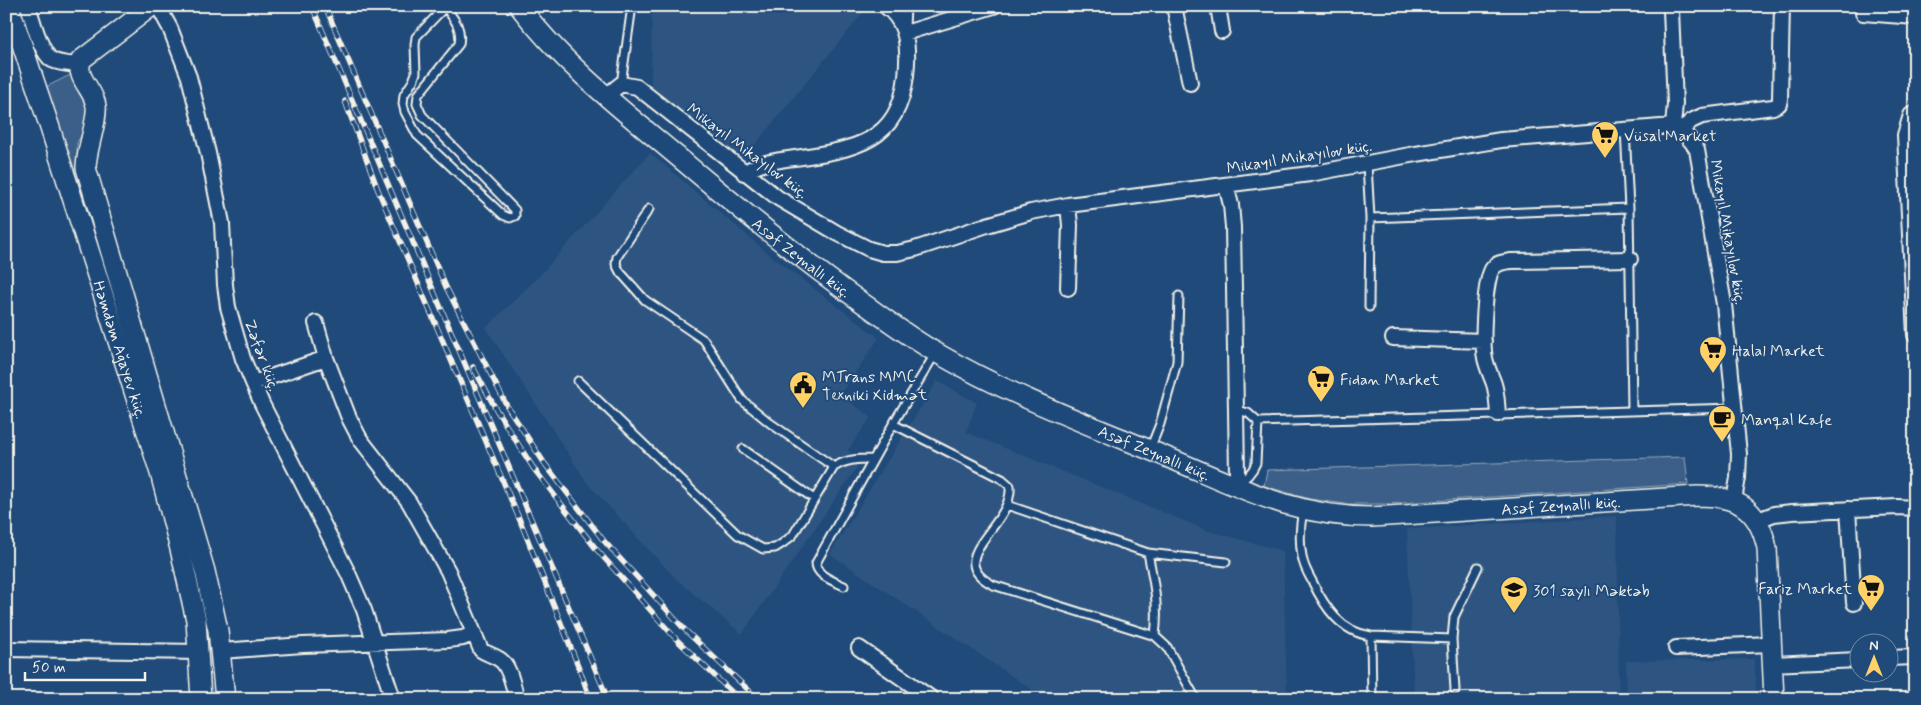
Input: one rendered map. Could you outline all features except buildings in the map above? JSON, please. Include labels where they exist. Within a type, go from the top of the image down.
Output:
[{"type":"main road","name":"Həmdəm Ağayev küç.","points":[[9,6],[160,474],[192,602],[199,652],[202,699]]},
{"type":"main road","points":[[152,6],[84,56],[79,66],[81,77],[96,106],[86,161],[88,175],[205,571],[221,651],[224,699]]},
{"type":"main road","name":"Asəf Zeynallı küç.","points":[[519,6],[558,52],[606,96],[775,238],[877,313],[936,352],[999,384],[1150,450],[1278,503],[1303,510],[1347,517],[1718,496],[1734,500],[1758,520]]},
{"type":"main road","points":[[1758,520],[1767,548],[1774,699]]},
{"type":"main road","points":[[199,652],[221,651]]},
{"type":"street","points":[[28,6],[44,52],[51,59],[60,63],[79,66]]},
{"type":"street","name":"Zəfər küç.","points":[[158,6],[170,28],[189,77],[203,134],[222,223],[228,307],[243,359],[253,384],[348,573],[364,610],[393,699]]},
{"type":"street","points":[[744,173],[766,162],[832,153],[864,142],[884,130],[894,117],[902,98],[908,48],[905,33],[897,18],[885,6]]},
{"type":"street","points":[[905,33],[994,6]]},
{"type":"street","points":[[1174,6],[1190,82]]},
{"type":"street","points":[[1218,6],[1222,31]]},
{"type":"street","points":[[1671,10],[1677,128],[1702,116],[1774,107],[1779,104],[1782,6]]},
{"type":"street","points":[[1863,13],[1915,17]]},
{"type":"street","points":[[606,96],[621,84]]},
{"type":"street","name":"Mikayıl Mikayılov küç.","points":[[621,84],[636,87],[778,198],[837,233],[869,249],[883,253],[897,253],[915,249],[1031,212],[1068,205],[1226,185],[1367,164],[1502,140],[1625,129],[1677,128],[1692,141],[1697,150],[1724,304],[1739,465],[1734,500]]},
{"type":"street","points":[[1913,114],[1905,135],[1915,335]]},
{"type":"street","points":[[1226,185],[1231,205],[1233,227],[1237,474],[1235,485]]},
{"type":"street","points":[[1068,205],[1070,225],[1068,288]]},
{"type":"street","points":[[1498,414],[1496,393],[1488,369],[1484,341],[1488,280],[1494,266],[1501,262],[1630,259]]},
{"type":"street","points":[[316,323],[326,358],[360,439],[410,502],[448,571],[481,650],[490,656],[499,658],[505,664],[517,699]]},
{"type":"street","points":[[1393,338],[1484,341]]},
{"type":"street","points":[[253,384],[326,358]]},
{"type":"street","points":[[1758,520],[1774,514],[1848,509],[1915,508]]},
{"type":"street","points":[[1848,509],[1854,603]]},
{"type":"street","points":[[221,651],[375,642],[448,640],[474,634]]},
{"type":"street","points":[[1676,648],[1771,644]]},
{"type":"street","points":[[859,648],[932,699]]},
{"type":"street","points":[[6,649],[199,652]]},
{"type":"street","points":[[1898,658],[1915,657]]},
{"type":"street","points":[[1772,664],[1848,660]]},
{"type":"lane","points":[[621,84],[632,6]]},
{"type":"lane","points":[[905,33],[906,6]]},
{"type":"lane","points":[[446,7],[457,23],[461,34],[459,44],[418,95],[417,104],[422,115],[515,210],[515,216],[510,218],[503,215],[417,135],[402,104],[404,95],[416,73],[414,45],[416,37],[446,7]]},
{"type":"lane","points":[[1625,129],[1629,208],[1632,410]]},
{"type":"lane","points":[[1367,164],[1370,218],[1369,307]]},
{"type":"lane","points":[[1370,218],[1629,208]]},
{"type":"lane","points":[[649,209],[616,257],[616,264],[620,272],[645,300],[704,340],[713,351],[742,400],[770,423],[834,467]]},
{"type":"lane","points":[[1150,450],[1160,424],[1177,362],[1179,296]]},
{"type":"lane","points":[[844,586],[820,573],[816,568],[816,563],[873,459],[936,352]]},
{"type":"lane","points":[[578,381],[738,535],[764,549],[775,548],[793,536],[834,467],[852,459],[873,459]]},
{"type":"lane","points":[[1235,409],[1248,413],[1258,422],[1735,408]]},
{"type":"lane","points":[[1235,485],[1247,478],[1254,470],[1257,454],[1258,422]]},
{"type":"lane","points":[[893,424],[1002,478],[1010,486],[1011,496],[1005,512],[975,551],[973,562],[980,579],[993,585],[1155,636],[1167,647],[1196,699]]},
{"type":"lane","points":[[743,449],[814,499]]},
{"type":"lane","points":[[1008,505],[1148,553],[1226,562]]},
{"type":"lane","points":[[1303,510],[1300,530],[1302,559],[1318,595],[1332,616],[1345,627],[1359,634],[1452,638]]},
{"type":"lane","points":[[1148,553],[1157,599],[1158,615],[1155,636]]},
{"type":"lane","points":[[1454,690],[1452,638],[1454,617],[1478,568]]},
{"type":"lane","points":[[1371,636],[1372,699]]},
{"type":"shaded area","points":[[652,6],[854,6],[863,13],[744,158],[651,87]]},
{"type":"shaded area","points":[[70,75],[88,104],[88,117],[77,143],[77,161],[166,450],[215,642],[206,643],[46,87]]},
{"type":"shaded area","points":[[650,153],[770,255],[879,338],[840,395],[871,417],[848,450],[858,466],[742,634],[675,578],[588,484],[486,328],[539,276]]},
{"type":"shaded area","points":[[937,381],[977,403],[966,432],[1209,531],[1283,551],[1287,699],[1046,699],[830,554]]},
{"type":"shaded area","points":[[1685,457],[1688,484],[1386,504],[1346,504],[1310,499],[1264,486],[1267,470]]},
{"type":"shaded area","name":"301 saylı Məktəb","points":[[1617,516],[1619,699],[1414,699],[1407,529]]},
{"type":"shaded area","points":[[1754,659],[1757,699],[1627,699],[1626,661]]},
{"type":"railway","points":[[312,6],[608,699]]},
{"type":"railway","points":[[325,6],[446,287],[507,406],[545,464],[604,541],[687,632],[758,699]]},
{"type":"railway","points":[[345,101],[378,190],[521,523],[590,699]]},
{"type":"railway","points":[[473,367],[497,411],[534,469],[597,550],[677,640],[739,699]]},
{"type":"place","name":"Vüsal Market","points":[[1605,159]]},
{"type":"place","name":"Halal Market","points":[[1713,374]]},
{"type":"place","name":"Fidan Market","points":[[1321,403]]},
{"type":"place","name":"MTrans MMC Texniki Xidmət","points":[[803,409]]},
{"type":"place","name":"Manqal Kafe","points":[[1722,443]]},
{"type":"place","name":"Fariz Market","points":[[1871,612]]},
{"type":"place","name":"301 saylı Məktəb","points":[[1514,614]]}]
